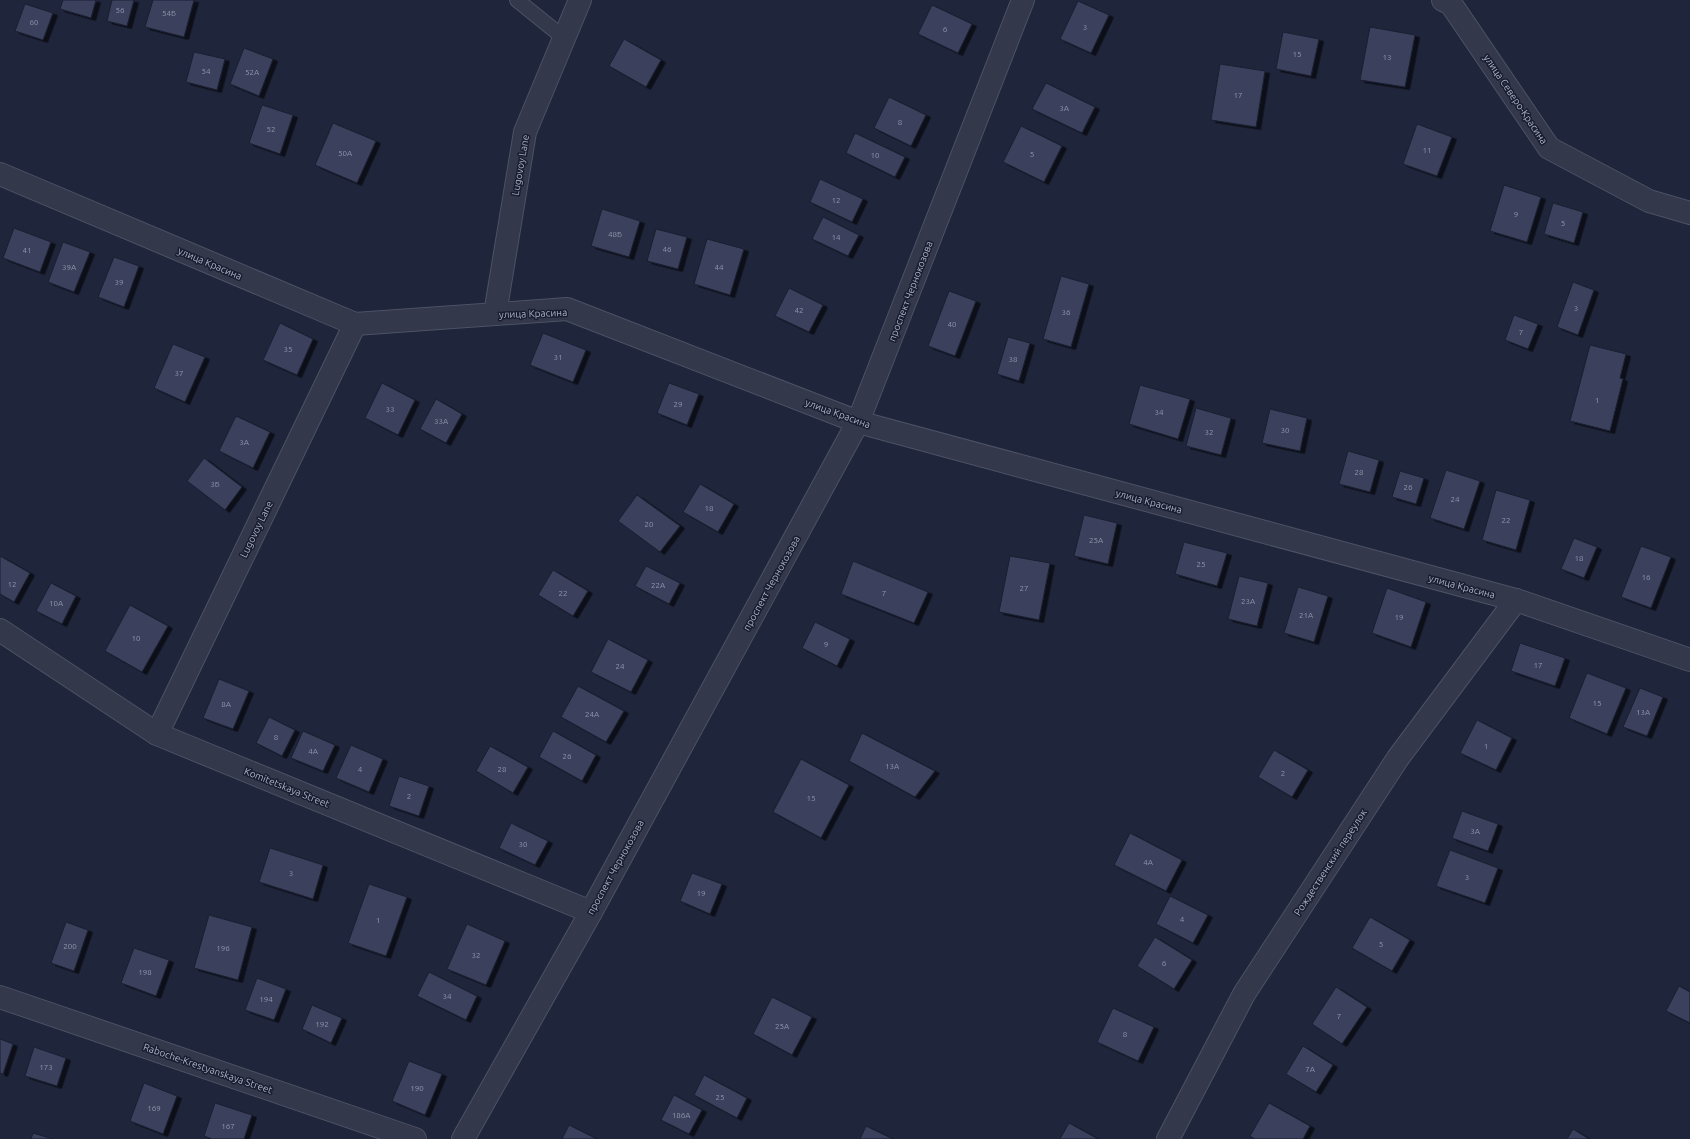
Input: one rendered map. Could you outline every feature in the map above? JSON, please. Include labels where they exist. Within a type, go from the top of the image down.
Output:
[{"type":"street","name":"Lugovoy Lane","points":[[495,314],[525,132],[580,0]]},
{"type":"street","name":"проспект Чернокозова","points":[[463,1139],[591,912],[858,422],[1023,0]]},
{"type":"street","name":"улица Северо-Красина","points":[[1443,0],[1451,4],[1549,148],[1649,202],[1690,212]]},
{"type":"street","name":"улица Красина","points":[[0,174],[355,324],[567,309],[858,422],[1516,600],[1690,660]]},
{"type":"street","name":"Lugovoy Lane","points":[[157,734],[355,324]]},
{"type":"street","name":"Рождественский переулок","points":[[1168,1139],[1249,987],[1398,758],[1516,600]]},
{"type":"street","name":"Komitetskaya Street","points":[[0,630],[157,734],[591,912]]},
{"type":"street","name":"Raboche-Krestyanskaya Street","points":[[0,997],[415,1139]]},
{"type":"lane","points":[[517,0],[564,38]]},
{"type":"building","points":[[63,0],[96,0],[91,18],[60,9]]},
{"type":"building","points":[[112,0],[134,0],[127,26],[107,21]]},
{"type":"building","points":[[153,0],[194,0],[184,37],[145,27]]},
{"type":"building","points":[[1078,1],[1109,15],[1091,53],[1060,39]]},
{"type":"building","points":[[25,4],[53,13],[43,40],[15,31]]},
{"type":"building","points":[[932,5],[972,24],[958,53],[918,34]]},
{"type":"building","points":[[1370,27],[1415,35],[1405,87],[1360,80]]},
{"type":"building","points":[[1283,32],[1319,39],[1311,76],[1276,69]]},
{"type":"building","points":[[624,39],[661,60],[646,87],[609,66]]},
{"type":"building","points":[[244,48],[273,59],[259,96],[230,84]]},
{"type":"building","points":[[194,52],[225,59],[217,90],[186,82]]},
{"type":"building","points":[[1220,64],[1265,71],[1256,127],[1211,120]]},
{"type":"building","points":[[1046,83],[1095,107],[1082,133],[1032,109]]},
{"type":"building","points":[[889,97],[926,115],[911,146],[874,128]]},
{"type":"building","points":[[262,105],[293,115],[280,154],[249,143]]},
{"type":"building","points":[[333,123],[376,141],[357,183],[315,165]]},
{"type":"building","points":[[1417,124],[1452,137],[1437,176],[1403,164]]},
{"type":"building","points":[[1021,126],[1062,146],[1044,182],[1003,162]]},
{"type":"building","points":[[855,133],[905,157],[895,177],[846,153]]},
{"type":"building","points":[[820,179],[863,199],[852,222],[810,202]]},
{"type":"building","points":[[1504,185],[1541,197],[1527,242],[1490,231]]},
{"type":"building","points":[[1553,203],[1583,212],[1574,243],[1544,234]]},
{"type":"building","points":[[602,209],[640,221],[629,257],[591,246]]},
{"type":"building","points":[[823,217],[859,235],[848,256],[812,239]]},
{"type":"building","points":[[14,228],[51,242],[40,272],[3,258]]},
{"type":"building","points":[[656,229],[687,237],[678,269],[647,261]]},
{"type":"building","points":[[707,239],[744,249],[730,295],[694,284]]},
{"type":"building","points":[[63,242],[90,252],[74,292],[48,282]]},
{"type":"building","points":[[114,257],[139,266],[124,307],[98,297]]},
{"type":"building","points":[[1061,276],[1089,284],[1071,347],[1043,339]]},
{"type":"building","points":[[1573,282],[1594,290],[1578,335],[1557,327]]},
{"type":"building","points":[[789,288],[823,305],[809,332],[775,316]]},
{"type":"building","points":[[949,291],[976,301],[955,356],[928,346]]},
{"type":"building","points":[[1514,315],[1538,324],[1528,349],[1505,340]]},
{"type":"building","points":[[280,323],[313,339],[297,375],[263,360]]},
{"type":"building","points":[[543,333],[586,350],[573,382],[530,365]]},
{"type":"building","points":[[1008,337],[1030,343],[1019,381],[997,374]]},
{"type":"building","points":[[173,344],[205,357],[185,402],[154,388]]},
{"type":"building","points":[[1590,345],[1626,354],[1620,378],[1623,379],[1610,431],[1570,421]]},
{"type":"building","points":[[382,383],[415,400],[398,435],[365,418]]},
{"type":"building","points":[[669,383],[699,394],[687,425],[657,413]]},
{"type":"building","points":[[1140,385],[1190,399],[1178,439],[1129,424]]},
{"type":"building","points":[[436,399],[462,414],[446,443],[420,429]]},
{"type":"building","points":[[1196,408],[1231,418],[1221,455],[1186,446]]},
{"type":"building","points":[[1270,409],[1307,418],[1300,451],[1262,443]]},
{"type":"building","points":[[236,416],[270,432],[253,468],[219,451]]},
{"type":"building","points":[[1348,451],[1379,460],[1370,492],[1339,484]]},
{"type":"building","points":[[204,458],[242,487],[225,510],[187,481]]},
{"type":"building","points":[[1446,470],[1480,481],[1464,529],[1430,518]]},
{"type":"building","points":[[1400,471],[1424,478],[1416,504],[1392,497]]},
{"type":"building","points":[[700,484],[734,504],[718,532],[683,512]]},
{"type":"building","points":[[1496,490],[1530,500],[1516,550],[1482,540]]},
{"type":"building","points":[[637,495],[680,526],[660,552],[618,521]]},
{"type":"building","points":[[1084,515],[1117,523],[1108,564],[1074,556]]},
{"type":"building","points":[[1574,538],[1597,547],[1584,578],[1561,569]]},
{"type":"building","points":[[1184,542],[1227,553],[1217,586],[1175,574]]},
{"type":"building","points":[[1641,546],[1671,557],[1651,608],[1621,597]]},
{"type":"building","points":[[0,556],[30,573],[14,602],[0,594]]},
{"type":"building","points":[[1010,556],[1050,563],[1039,620],[999,612]]},
{"type":"building","points":[[853,561],[928,592],[914,623],[841,594]]},
{"type":"building","points":[[646,566],[680,583],[669,604],[635,586]]},
{"type":"building","points":[[553,570],[588,591],[573,616],[538,595]]},
{"type":"building","points":[[1239,576],[1268,583],[1257,626],[1228,619]]},
{"type":"building","points":[[51,583],[76,596],[62,624],[36,611]]},
{"type":"building","points":[[1298,587],[1328,596],[1314,642],[1284,633]]},
{"type":"building","points":[[1387,588],[1426,602],[1411,647],[1372,633]]},
{"type":"building","points":[[130,605],[168,626],[142,672],[105,651]]},
{"type":"building","points":[[815,622],[850,639],[837,666],[802,648]]},
{"type":"building","points":[[608,639],[648,660],[631,692],[591,672]]},
{"type":"building","points":[[1520,643],[1565,658],[1555,686],[1511,671]]},
{"type":"building","points":[[1587,673],[1626,688],[1607,734],[1569,718]]},
{"type":"building","points":[[219,679],[249,691],[233,729],[203,718]]},
{"type":"building","points":[[578,686],[624,711],[606,742],[561,717]]},
{"type":"building","points":[[1640,688],[1663,697],[1647,736],[1623,727]]},
{"type":"building","points":[[269,717],[295,730],[282,756],[256,743]]},
{"type":"building","points":[[1477,720],[1512,738],[1496,770],[1460,753]]},
{"type":"building","points":[[303,731],[335,745],[323,771],[291,758]]},
{"type":"building","points":[[553,731],[596,755],[582,781],[539,757]]},
{"type":"building","points":[[862,733],[935,771],[915,797],[849,761]]},
{"type":"building","points":[[351,745],[383,759],[369,792],[336,778]]},
{"type":"building","points":[[490,746],[528,767],[513,793],[476,771]]},
{"type":"building","points":[[1274,750],[1308,770],[1292,797],[1258,777]]},
{"type":"building","points":[[801,759],[849,785],[821,838],[773,812]]},
{"type":"building","points":[[399,776],[429,786],[419,816],[389,806]]},
{"type":"building","points":[[1462,811],[1498,824],[1488,851],[1452,838]]},
{"type":"building","points":[[511,823],[548,841],[535,865],[499,848]]},
{"type":"building","points":[[1130,833],[1182,860],[1166,891],[1114,865]]},
{"type":"building","points":[[270,848],[323,865],[313,899],[259,882]]},
{"type":"building","points":[[1450,850],[1498,868],[1485,903],[1436,886]]},
{"type":"building","points":[[692,873],[722,884],[710,914],[680,901]]},
{"type":"building","points":[[369,884],[407,897],[386,956],[348,943]]},
{"type":"building","points":[[1170,896],[1208,915],[1193,943],[1156,924]]},
{"type":"building","points":[[209,915],[252,927],[238,980],[194,968]]},
{"type":"building","points":[[1370,917],[1410,940],[1392,971],[1352,948]]},
{"type":"building","points":[[66,922],[88,930],[74,971],[51,963]]},
{"type":"building","points":[[467,924],[505,941],[486,985],[447,969]]},
{"type":"building","points":[[1155,937],[1192,960],[1174,989],[1137,966]]},
{"type":"building","points":[[134,948],[169,960],[156,996],[121,983]]},
{"type":"building","points":[[429,972],[477,996],[466,1020],[417,996]]},
{"type":"building","points":[[257,978],[286,989],[274,1020],[245,1010]]},
{"type":"building","points":[[1679,986],[1690,992],[1690,1023],[1666,1011]]},
{"type":"building","points":[[1336,987],[1367,1007],[1342,1044],[1312,1024]]},
{"type":"building","points":[[772,997],[812,1017],[792,1055],[753,1034]]},
{"type":"building","points":[[312,1005],[342,1018],[331,1043],[302,1029]]},
{"type":"building","points":[[1113,1008],[1154,1027],[1138,1061],[1097,1042]]},
{"type":"building","points":[[0,1039],[13,1044],[3,1074],[0,1073]]},
{"type":"building","points":[[1303,1046],[1333,1065],[1316,1092],[1286,1074]]},
{"type":"building","points":[[34,1047],[66,1058],[57,1086],[25,1076]]},
{"type":"building","points":[[409,1061],[442,1074],[425,1115],[392,1101]]},
{"type":"building","points":[[704,1075],[747,1098],[737,1118],[694,1095]]},
{"type":"building","points":[[144,1083],[177,1096],[163,1134],[130,1121]]},
{"type":"building","points":[[674,1095],[702,1110],[689,1134],[661,1120]]},
{"type":"building","points":[[215,1103],[252,1115],[244,1139],[212,1139],[204,1136]]},
{"type":"building","points":[[1269,1103],[1310,1126],[1303,1139],[1255,1139],[1250,1136]]},
{"type":"building","points":[[1069,1123],[1098,1139],[1060,1139]]},
{"type":"building","points":[[569,1125],[597,1139],[562,1139]]},
{"type":"building","points":[[866,1126],[893,1139],[860,1139]]},
{"type":"building","points":[[1573,1129],[1589,1139],[1567,1139]]},
{"type":"building","points":[[33,1133],[53,1139],[31,1139]]}]
